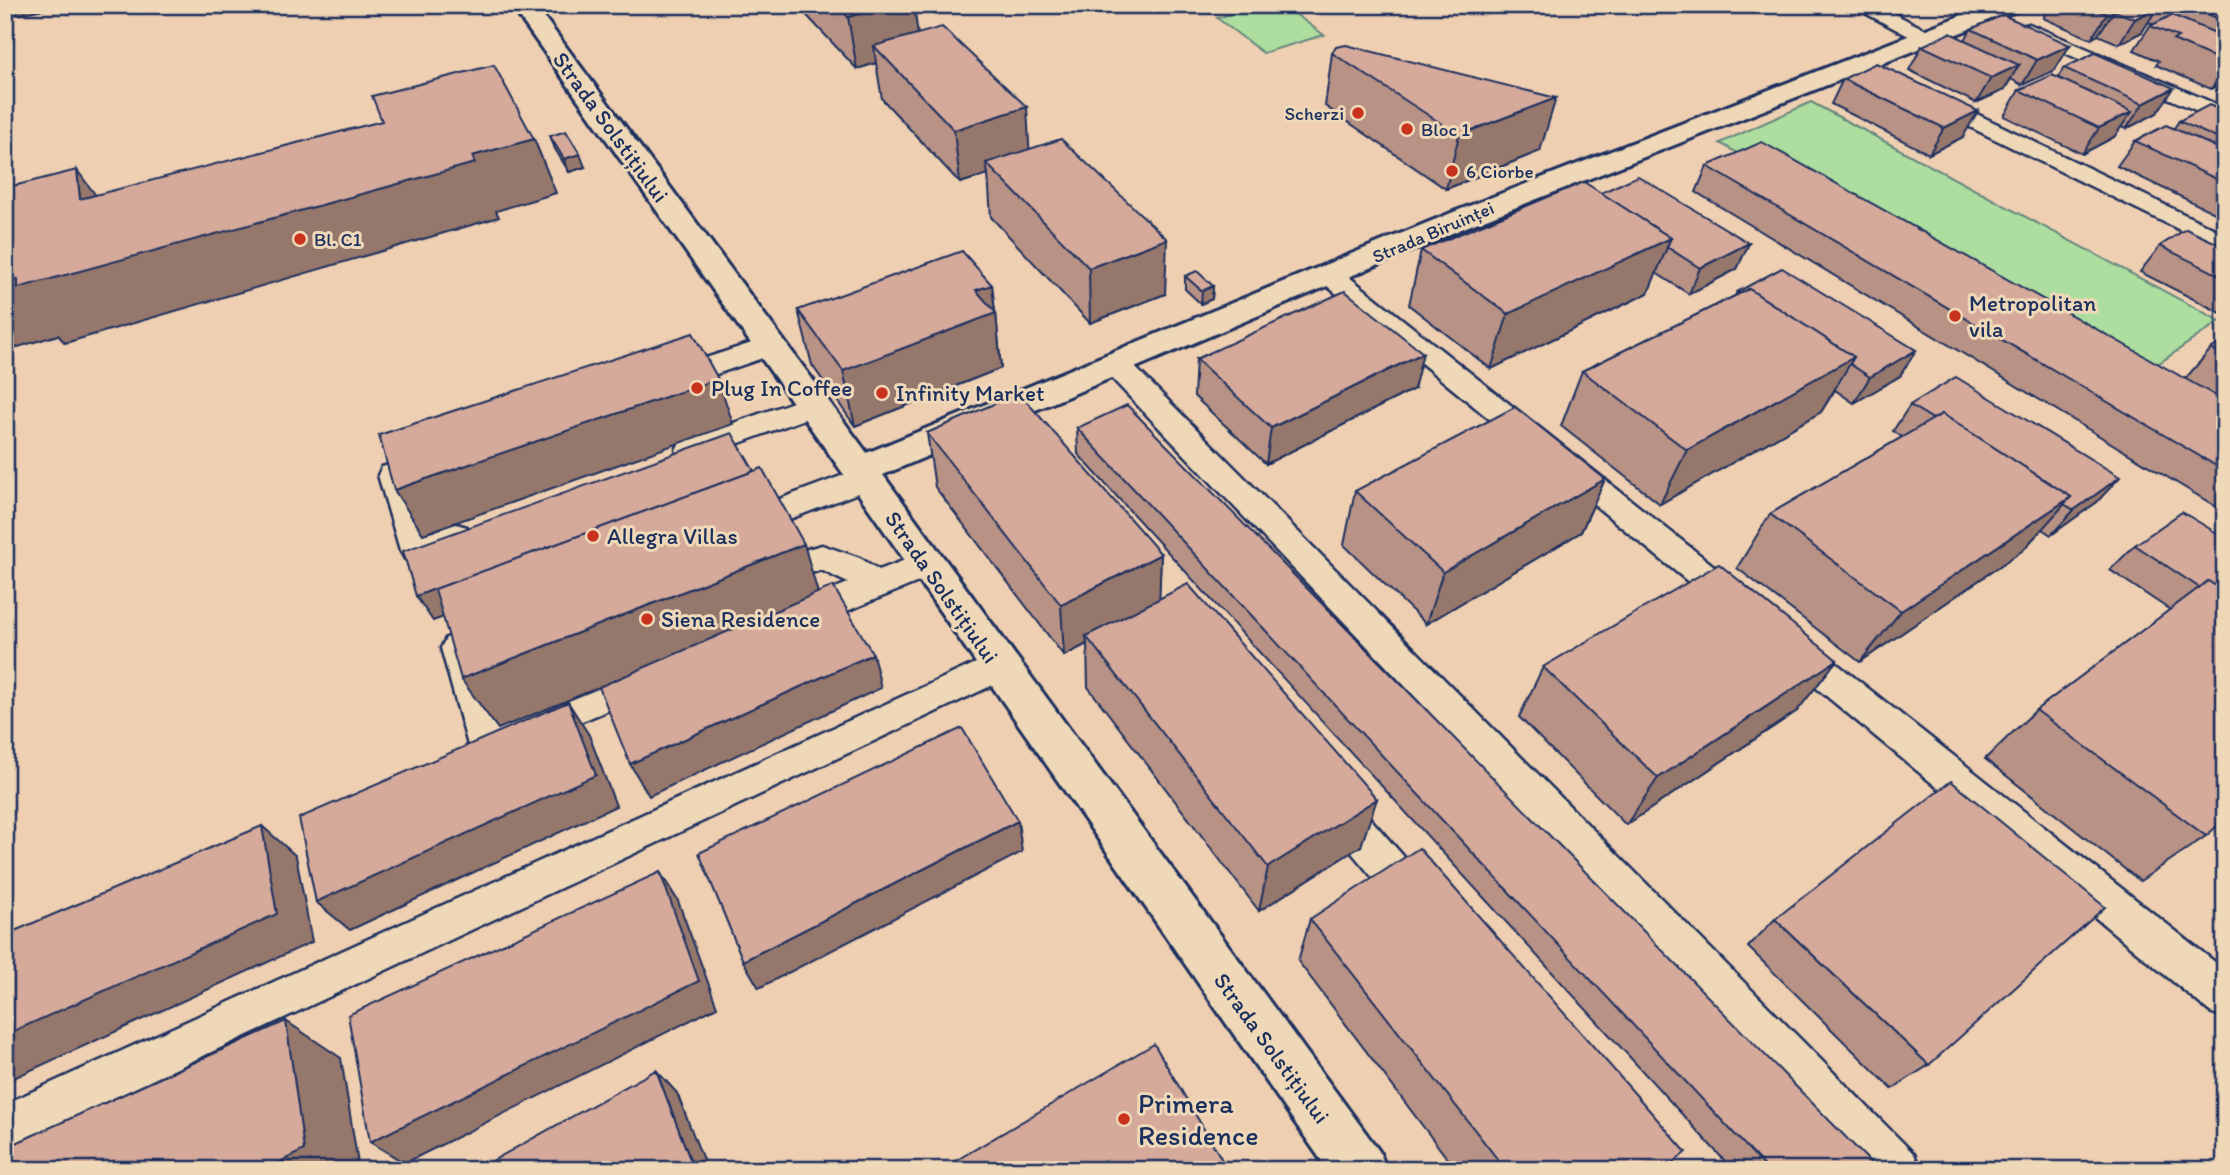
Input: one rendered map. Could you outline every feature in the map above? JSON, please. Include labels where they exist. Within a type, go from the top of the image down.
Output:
[{"type":"street","name":"Strada Solstițiului","points":[[523,5],[863,474],[998,667],[1360,1170]]},
{"type":"street","name":"Strada Biruinței","points":[[863,474],[999,412],[1586,169],[1873,68],[1925,37],[2001,9]]},
{"type":"lane","points":[[1860,5],[1925,37]]},
{"type":"lane","points":[[2001,9],[2225,116]]},
{"type":"lane","points":[[1907,86],[2225,244]]},
{"type":"lane","points":[[1330,275],[2225,998]]},
{"type":"lane","points":[[640,390],[770,346]]},
{"type":"lane","points":[[1115,364],[1898,1170]]},
{"type":"lane","points":[[659,461],[813,405]]},
{"type":"lane","points":[[999,412],[1026,443]]},
{"type":"lane","points":[[432,462],[393,475],[416,550],[480,527]]},
{"type":"lane","points":[[712,537],[863,474]]},
{"type":"lane","points":[[801,563],[822,556],[848,567],[877,585]]},
{"type":"lane","points":[[764,631],[926,565]]},
{"type":"lane","points":[[480,625],[454,635],[486,745],[675,667]]},
{"type":"lane","points":[[5,1127],[998,667]]},
{"type":"lane","points":[[1314,780],[1440,928]]},
{"type":"green space","points":[[1262,5],[1283,5],[1324,35],[1263,53],[1217,18]]},
{"type":"green space","points":[[1811,102],[2220,321],[2139,377],[1720,143]]},
{"type":"building","points":[[836,5],[891,5],[848,17]]},
{"type":"building","points":[[2085,5],[2158,7],[2135,19],[2114,11],[2107,14]]},
{"type":"building","points":[[2184,5],[2225,5],[2225,21]]},
{"type":"building","points":[[2003,15],[2070,45],[2037,60],[1971,29]]},
{"type":"building","points":[[2172,15],[2225,37],[2225,62],[2173,40],[2178,37],[2150,26]]},
{"type":"building","points":[[942,27],[1027,107],[954,130],[874,46]]},
{"type":"building","points":[[1950,33],[2019,65],[1991,78],[1922,46]]},
{"type":"building","points":[[1346,45],[1556,98],[1459,135],[1332,53],[1336,47]]},
{"type":"building","points":[[2095,53],[2174,88],[2143,104],[2064,68]]},
{"type":"building","points":[[1876,63],[1978,111],[1944,128],[1843,79]]},
{"type":"building","points":[[494,65],[534,139],[472,156],[475,163],[18,288],[18,279],[5,282],[5,188],[77,170],[80,199],[382,121],[372,96]]},
{"type":"building","points":[[2052,75],[2132,112],[2099,128],[2019,90]]},
{"type":"building","points":[[2209,105],[2225,112],[2225,142],[2179,121]]},
{"type":"building","points":[[2166,125],[2225,151],[2225,183],[2135,141]]},
{"type":"building","points":[[566,131],[580,154],[564,159],[550,136]]},
{"type":"building","points":[[1061,139],[1167,239],[1089,268],[986,163]]},
{"type":"building","points":[[1762,142],[2225,401],[2225,471],[1707,166]]},
{"type":"building","points":[[1638,176],[1749,243],[1700,268],[1667,247],[1671,238],[1601,193]]},
{"type":"building","points":[[1584,182],[1671,238],[1508,314],[1421,250]]},
{"type":"building","points":[[2186,229],[2225,247],[2225,278],[2160,246]]},
{"type":"building","points":[[962,251],[992,285],[976,290],[996,313],[843,371],[798,310]]},
{"type":"building","points":[[1782,268],[1916,350],[1870,377],[1850,364],[1854,357],[1749,289],[1741,294],[1737,292]]},
{"type":"building","points":[[1197,271],[1213,286],[1202,291],[1185,276]]},
{"type":"building","points":[[1749,289],[1854,357],[1687,450],[1582,371]]},
{"type":"building","points":[[1345,291],[1423,353],[1271,428],[1196,359]]},
{"type":"building","points":[[693,333],[718,379],[394,490],[379,435]]},
{"type":"building","points":[[2225,340],[2225,356],[2211,349]]},
{"type":"building","points":[[1956,377],[2120,477],[2074,510],[2064,504],[2071,497],[1942,414],[1933,419],[1910,405]]},
{"type":"building","points":[[1019,393],[1161,554],[1061,605],[927,433]]},
{"type":"building","points":[[1127,405],[1878,1170],[1768,1170],[1077,428]]},
{"type":"building","points":[[1515,407],[1605,479],[1443,572],[1355,491]]},
{"type":"building","points":[[1942,414],[2071,497],[1901,611],[1770,514]]},
{"type":"building","points":[[732,433],[754,471],[416,596],[403,551]]},
{"type":"building","points":[[762,468],[804,544],[461,679],[435,589]]},
{"type":"building","points":[[2182,512],[2225,538],[2225,592],[2208,581],[2200,588],[2135,545]]},
{"type":"building","points":[[1719,564],[1837,660],[1658,778],[1543,667]]},
{"type":"building","points":[[2208,581],[2225,592],[2225,819],[2206,836],[2036,710]]},
{"type":"building","points":[[1188,584],[1377,799],[1268,867],[1086,636]]},
{"type":"building","points":[[833,586],[873,654],[630,764],[599,687]]},
{"type":"building","points":[[568,702],[596,775],[316,902],[299,818]]},
{"type":"building","points":[[962,728],[1018,821],[743,961],[699,853]]},
{"type":"building","points":[[1951,781],[2105,907],[1929,1065],[1775,919]]},
{"type":"building","points":[[262,826],[277,914],[5,1035],[5,935]]},
{"type":"building","points":[[1419,848],[1686,1152],[1665,1170],[1506,1170],[1310,919]]},
{"type":"building","points":[[660,872],[699,981],[370,1142],[348,1015]]},
{"type":"building","points":[[286,1021],[304,1150],[264,1170],[5,1170],[5,1148]]},
{"type":"building","name":"Primera Residence","points":[[1154,1044],[1228,1170],[940,1170]]},
{"type":"building","points":[[656,1070],[694,1170],[476,1170]]},
{"type":"place","name":"Scherzi","points":[[1358,113]]},
{"type":"place","name":"Bloc 1","points":[[1407,129]]},
{"type":"place","name":"6 Ciorbe","points":[[1452,171]]},
{"type":"place","name":"Bl. C1","points":[[300,239]]},
{"type":"place","name":"Metropolitan vila","points":[[1955,316]]},
{"type":"place","name":"Plug In Coffee","points":[[697,388]]},
{"type":"place","name":"Infinity Market","points":[[882,393]]},
{"type":"place","name":"Allegra Villas","points":[[593,536]]},
{"type":"place","name":"Siena Residence","points":[[647,619]]},
{"type":"place","name":"Primera Residence","points":[[1124,1119]]}]
